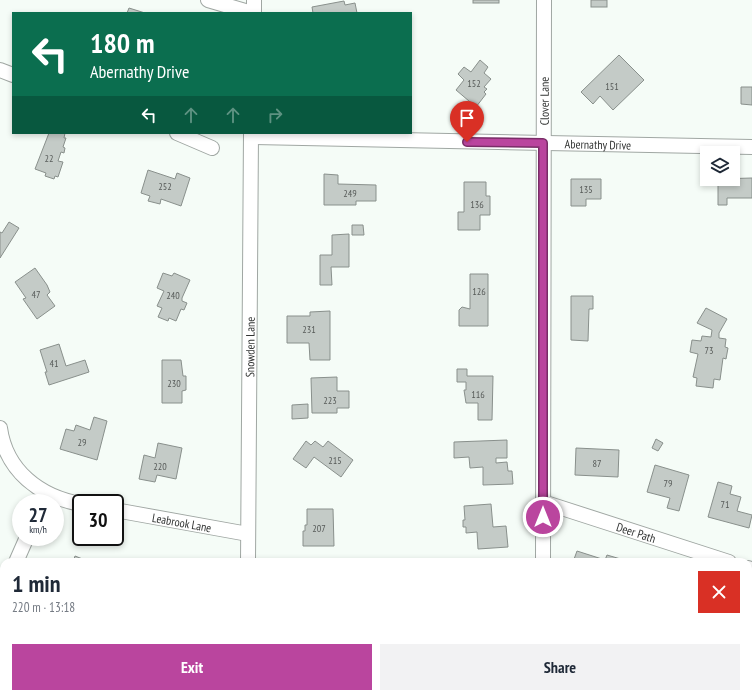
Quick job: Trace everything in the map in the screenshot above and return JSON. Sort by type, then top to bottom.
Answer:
[{"type":"street","points":[[208,0],[250,12]]},
{"type":"street","points":[[253,12],[254,0]]},
{"type":"street","name":"Clover Lane","points":[[543,558],[544,0]]},
{"type":"street","points":[[0,70],[12,75]]},
{"type":"street","points":[[179,134],[212,148]]},
{"type":"street","name":"Abernathy Drive","points":[[251,135],[752,147]]},
{"type":"street","name":"Snowden Lane","points":[[248,558],[251,135]]},
{"type":"street","points":[[0,428],[7,453],[17,469],[40,494]]},
{"type":"street","name":"Deer Path","points":[[543,502],[717,558]]},
{"type":"street","name":"Leabrook Lane","points":[[124,512],[248,534]]},
{"type":"street","points":[[18,558],[23,546]]},
{"type":"building","points":[[473,0],[499,0],[499,3],[473,3]]},
{"type":"building","points":[[591,0],[607,0],[607,7],[591,7]]},
{"type":"building","points":[[344,1],[345,5],[355,3],[357,12],[313,12],[312,7]]},
{"type":"building","points":[[129,8],[142,12],[127,12]]},
{"type":"building","points":[[619,55],[644,80],[613,110],[600,96],[593,104],[581,92]]},
{"type":"building","points":[[480,60],[488,67],[484,73],[491,79],[484,87],[487,89],[484,92],[486,94],[476,107],[456,90],[464,80],[458,74],[464,67],[471,72]]},
{"type":"building","points":[[741,87],[752,87],[752,105],[741,104]]},
{"type":"building","points":[[49,134],[65,134],[64,138],[66,138],[63,147],[65,148],[64,153],[61,152],[58,161],[63,162],[58,177],[55,176],[54,179],[45,176],[46,173],[35,169]]},
{"type":"building","points":[[148,170],[175,179],[177,173],[190,178],[181,206],[161,199],[160,204],[148,201],[150,196],[141,193]]},
{"type":"building","points":[[324,174],[338,175],[338,184],[376,185],[376,201],[356,201],[356,205],[324,205]]},
{"type":"building","points":[[740,178],[752,178],[752,198],[727,198],[727,205],[718,205],[718,186],[740,186]]},
{"type":"building","points":[[571,179],[601,179],[601,199],[586,199],[586,206],[571,206]]},
{"type":"building","points":[[464,182],[486,182],[486,196],[490,196],[490,215],[480,215],[480,230],[458,230],[458,212],[464,212]]},
{"type":"building","points":[[9,222],[19,228],[0,258],[0,232],[2,233]]},
{"type":"building","points":[[352,225],[363,225],[364,235],[352,235]]},
{"type":"building","points":[[349,234],[349,267],[331,267],[332,285],[320,285],[320,255],[332,255],[332,235]]},
{"type":"building","points":[[35,268],[47,285],[50,292],[47,295],[55,306],[37,319],[23,299],[26,298],[15,282]]},
{"type":"building","points":[[163,273],[172,276],[174,273],[190,280],[182,298],[182,301],[187,303],[184,310],[181,309],[176,321],[169,318],[168,321],[158,317],[162,308],[157,306],[164,291],[157,288]]},
{"type":"building","points":[[470,274],[488,274],[488,326],[459,326],[459,310],[462,307],[470,309]]},
{"type":"building","points":[[571,296],[593,296],[593,309],[589,309],[588,341],[571,340]]},
{"type":"building","points":[[706,308],[727,319],[719,333],[719,338],[726,339],[725,347],[728,348],[726,359],[723,358],[720,380],[714,379],[713,388],[696,386],[697,378],[693,377],[698,354],[690,352],[692,340],[701,341],[702,336],[711,337],[712,330],[697,323]]},
{"type":"building","points":[[330,311],[330,360],[310,360],[309,343],[287,343],[287,316],[310,316],[310,312]]},
{"type":"building","points":[[59,344],[66,366],[85,360],[89,372],[49,385],[45,372],[47,372],[40,350]]},
{"type":"building","points":[[162,360],[181,360],[183,376],[186,376],[186,390],[182,391],[182,403],[162,403]]},
{"type":"building","points":[[457,369],[467,369],[467,376],[493,376],[492,420],[478,420],[478,403],[466,403],[464,390],[466,390],[466,382],[457,382]]},
{"type":"building","points":[[337,377],[337,391],[349,391],[349,408],[337,408],[337,413],[312,413],[311,378]]},
{"type":"building","points":[[308,404],[308,418],[292,419],[292,405]]},
{"type":"building","points":[[94,417],[107,421],[97,460],[60,449],[66,429],[74,431],[76,425],[90,430]]},
{"type":"building","points":[[656,439],[663,443],[658,451],[652,448]]},
{"type":"building","points":[[507,440],[507,458],[496,458],[496,463],[507,462],[508,471],[512,471],[513,484],[483,485],[483,467],[470,468],[469,457],[454,458],[454,442]]},
{"type":"building","points":[[306,441],[311,445],[315,441],[323,447],[328,441],[353,460],[341,477],[314,457],[306,468],[293,459]]},
{"type":"building","points":[[158,443],[182,448],[176,479],[157,475],[155,482],[139,479],[144,455],[155,458]]},
{"type":"building","points":[[576,448],[619,450],[618,477],[575,475]]},
{"type":"building","points":[[655,465],[689,475],[679,511],[667,508],[670,498],[647,492]]},
{"type":"building","points":[[718,482],[732,486],[730,494],[741,497],[737,511],[752,515],[749,528],[708,517]]},
{"type":"building","points":[[491,504],[493,527],[506,526],[508,547],[478,549],[477,532],[466,533],[466,527],[463,527],[463,520],[465,520],[464,506]]},
{"type":"building","points":[[307,509],[333,509],[334,546],[303,546],[303,531],[305,531],[305,525],[307,525]]},
{"type":"building","points":[[577,551],[599,558],[574,558]]},
{"type":"building","points":[[607,555],[617,558],[606,558]]},
{"type":"route","points":[[467,142],[543,143],[543,517]]}]
